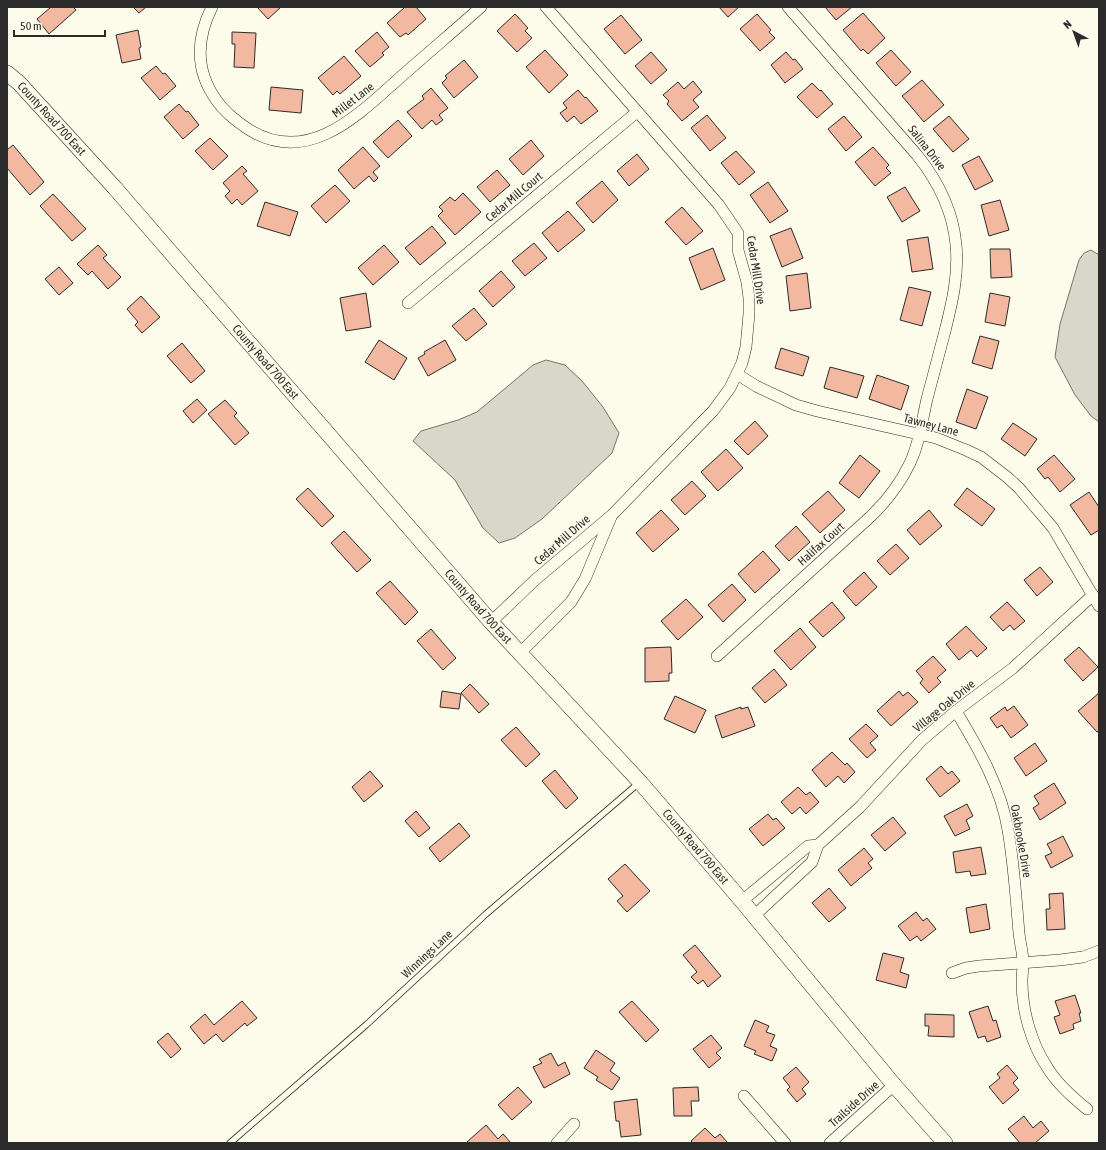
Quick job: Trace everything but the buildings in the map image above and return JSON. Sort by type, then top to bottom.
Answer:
[{"type":"main road","name":"County Road 700 East","points":[[7,73],[19,83],[119,193],[491,622],[640,782],[742,901],[894,1085],[945,1143]]},
{"type":"street","name":"Millet Lane","points":[[212,7],[205,21],[201,36],[200,51],[201,66],[205,81],[212,95],[221,108],[232,118],[256,134],[270,139],[296,142],[331,133],[355,117],[481,7]]},
{"type":"street","name":"Cedar Mill Drive","points":[[491,622],[535,580],[612,515],[713,410],[730,388],[742,362],[746,347],[749,314],[747,282],[738,250],[738,233],[719,205],[546,7]]},
{"type":"street","name":"Salina Drive","points":[[788,7],[926,166],[941,190],[951,217],[956,245],[957,273],[955,288],[924,413],[920,435]]},
{"type":"street","name":"Cedar Mill Court","points":[[408,303],[637,112]]},
{"type":"street","name":"Tawney Lane","points":[[737,374],[756,386],[796,404],[817,411],[941,440],[966,450],[990,463],[1019,488],[1053,528],[1099,606]]},
{"type":"street","name":"Halifax Court","points":[[717,656],[889,498],[904,474],[920,435]]},
{"type":"street","points":[[520,653],[571,602],[585,579],[612,515]]},
{"type":"street","name":"Village Oak Drive","points":[[754,916],[812,862],[818,845],[860,807],[922,740],[956,711],[1013,668],[1093,595]]},
{"type":"street","name":"Oakbrooke Drive","points":[[956,711],[980,752],[1002,804],[1008,829],[1015,876],[1019,934],[1023,963],[1022,980],[1024,1004],[1032,1035],[1042,1059],[1054,1077],[1070,1095],[1087,1109]]},
{"type":"street","name":"Village Oak Drive","points":[[742,901],[808,846],[818,845]]},
{"type":"street","points":[[952,974],[966,968],[978,966],[1060,960],[1083,956],[1099,951]]},
{"type":"street","name":"Trailside Drive","points":[[830,1143],[894,1085]]},
{"type":"street","points":[[744,1096],[785,1143]]},
{"type":"street","points":[[557,1143],[574,1124]]},
{"type":"lane","name":"Winnings Lane","points":[[230,1143],[366,1025],[486,914],[640,782]]},
{"type":"shaded area","points":[[1091,250],[1099,255],[1099,422],[1091,416],[1075,395],[1055,357],[1060,324],[1079,260],[1084,253]]},
{"type":"shaded area","points":[[546,360],[565,365],[582,381],[603,407],[619,433],[612,453],[542,519],[515,538],[499,543],[483,528],[455,480],[413,441],[421,431],[458,420],[477,412],[533,365]]}]
